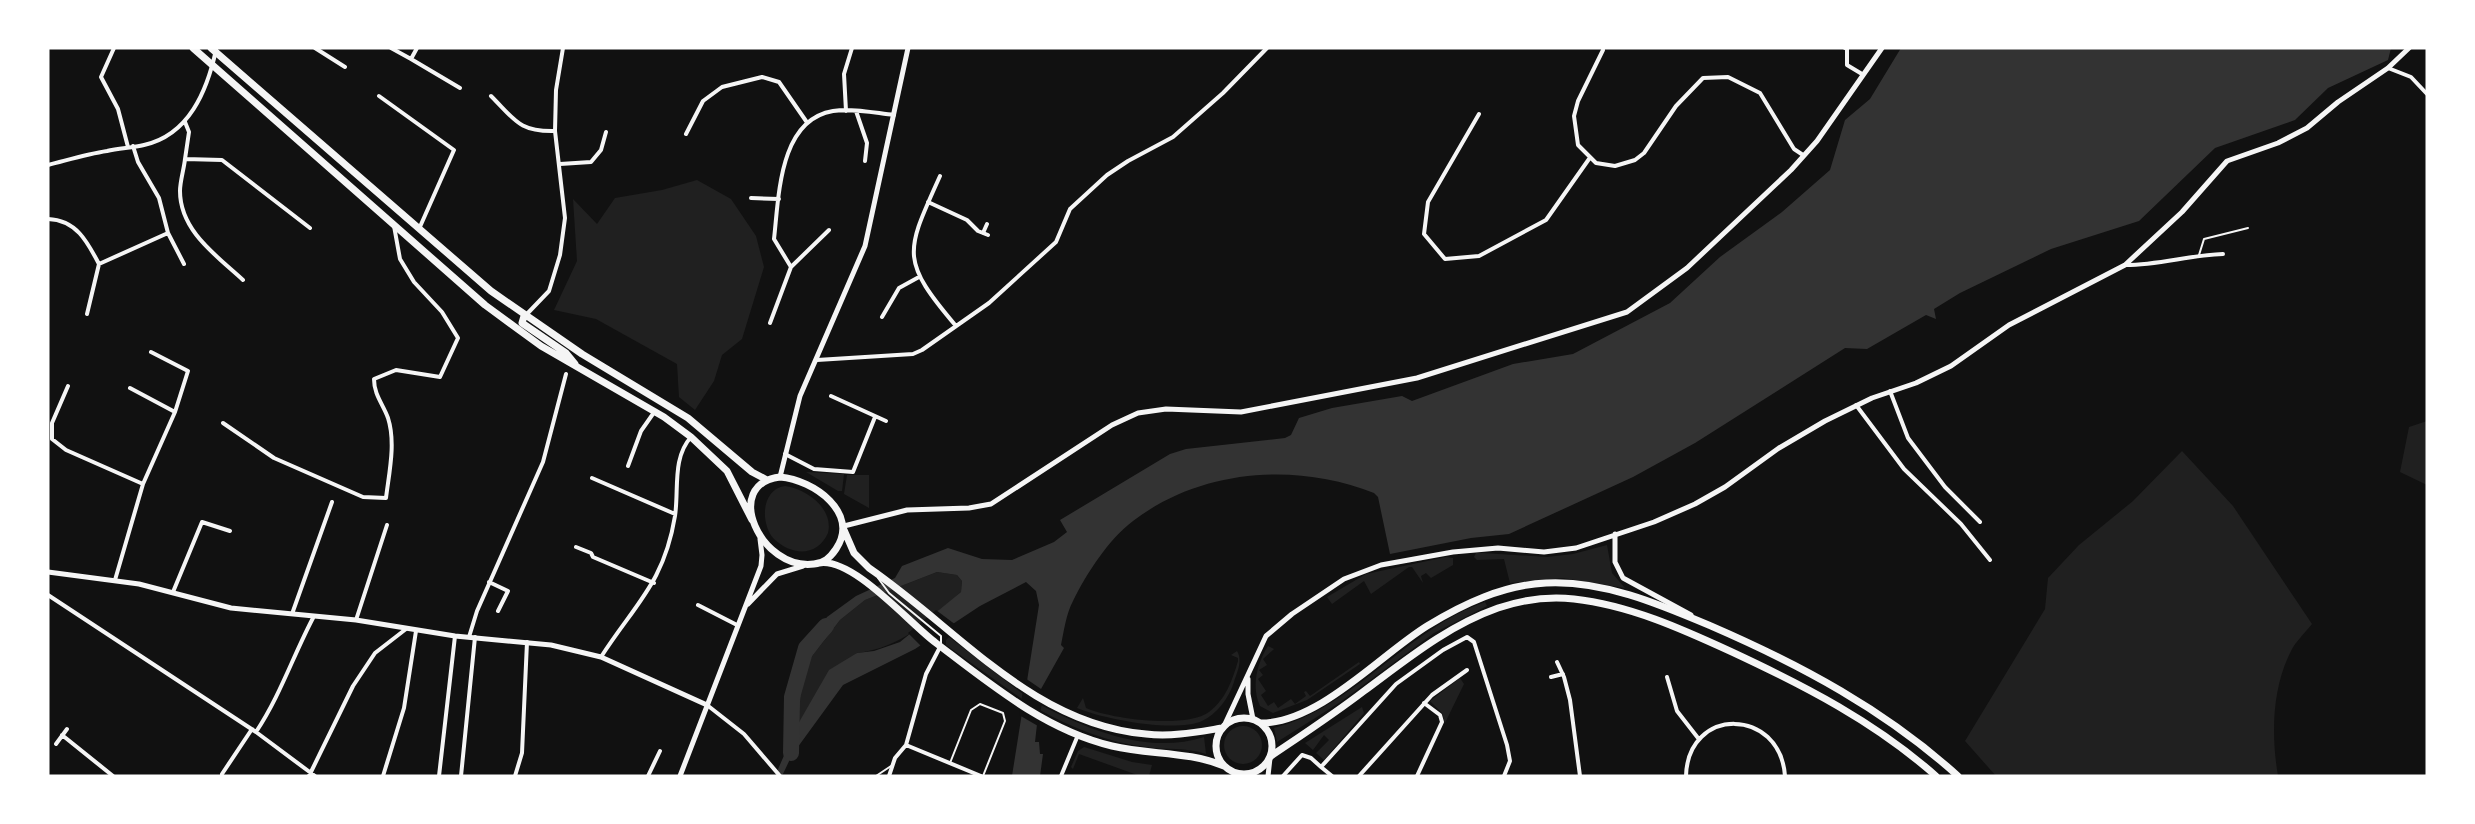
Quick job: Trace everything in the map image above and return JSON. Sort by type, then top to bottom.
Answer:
[{"type":"highway","points":[[193,48],[394,226],[501,317],[580,370],[655,411],[691,437],[727,471],[760,539],[786,558],[803,566],[834,563],[849,570],[938,644],[1019,704],[1078,735],[1134,751],[1199,757],[1224,766],[1237,774],[1253,773],[1270,757],[1422,648],[1456,627],[1514,603],[1545,598],[1573,599],[1621,608],[1649,617],[1799,684],[1870,725],[1936,776]]},
{"type":"highway","points":[[214,49],[419,229],[524,316],[679,412],[752,472],[767,480]]},
{"type":"highway","points":[[524,316],[522,322],[566,353],[580,370]]},
{"type":"highway","points":[[752,520],[753,499],[758,487],[767,480],[780,477],[790,478],[814,489],[835,508],[858,559],[950,633],[1044,702],[1086,722],[1130,732],[1178,735],[1223,727],[1234,719],[1253,719],[1261,723],[1273,723],[1303,712],[1334,694],[1427,626],[1482,598],[1513,588],[1561,583],[1601,588],[1657,603],[1804,669],[1855,697],[1906,731],[1958,776]]},
{"type":"highway","points":[[819,563],[833,553],[844,528]]},
{"type":"highway","points":[[1261,723],[1272,740],[1270,757]]},
{"type":"highway","points":[[1223,727],[1216,747],[1224,766]]},
{"type":"street","points":[[114,48],[101,76],[118,109],[130,147],[159,198],[168,233],[184,264]]},
{"type":"street","points":[[315,48],[345,67]]},
{"type":"street","points":[[391,48],[460,88]]},
{"type":"street","points":[[411,59],[417,48]]},
{"type":"street","points":[[524,316],[549,291],[560,255],[565,218],[555,131],[556,90],[562,48]]},
{"type":"street","points":[[846,111],[844,74],[852,48]]},
{"type":"street","points":[[780,477],[800,396],[865,246],[908,48]]},
{"type":"street","points":[[817,360],[913,354],[956,326],[988,303],[1056,242],[1071,209],[1107,175],[1128,160],[1173,137],[1223,93],[1267,48]]},
{"type":"street","points":[[1847,48],[1847,65],[1862,74]]},
{"type":"street","points":[[844,528],[907,510],[969,508],[993,503],[1112,425],[1138,412],[1166,409],[1241,412],[1417,378],[1627,312],[1688,268],[1791,170],[1817,141],[1882,48]]},
{"type":"street","points":[[1223,727],[1260,646],[1271,630],[1344,579],[1382,565],[1444,553],[1482,549],[1565,550],[1648,524],[1695,504],[1725,487],[1779,448],[1856,405],[1916,383],[1951,366],[2009,325],[2125,265],[2182,212],[2227,161],[2278,143],[2307,128],[2338,102],[2388,68],[2409,48]]},
{"type":"street","points":[[48,165],[158,140],[185,122],[197,104],[212,67],[214,49]]},
{"type":"street","points":[[1603,50],[1578,101],[1574,116],[1578,145],[1589,159],[1596,163],[1615,166],[1635,160],[1644,153],[1676,105],[1703,78],[1728,77],[1760,93],[1794,149],[1803,155]]},
{"type":"street","points":[[2388,68],[2410,77],[2427,94]]},
{"type":"street","points":[[686,134],[703,100],[722,87],[762,77],[779,82],[806,122]]},
{"type":"street","points":[[379,96],[454,150],[419,229]]},
{"type":"street","points":[[491,96],[523,127],[536,131],[555,131]]},
{"type":"street","points":[[791,267],[774,239],[789,151],[806,122],[833,111],[894,115]]},
{"type":"street","points":[[856,111],[867,143],[865,161]]},
{"type":"street","points":[[1479,114],[1428,202],[1424,234],[1445,259],[1479,256],[1546,220],[1589,159]]},
{"type":"street","points":[[185,122],[189,132],[180,191],[182,203],[195,235],[243,280]]},
{"type":"street","points":[[560,164],[591,162],[601,150],[606,132]]},
{"type":"street","points":[[185,159],[222,160],[309,228]]},
{"type":"street","points":[[940,176],[917,228],[913,246],[919,277],[956,326]]},
{"type":"street","points":[[751,198],[779,199]]},
{"type":"street","points":[[928,202],[967,220],[986,234],[987,224]]},
{"type":"street","points":[[48,219],[62,219],[87,239],[99,264],[87,314]]},
{"type":"street","points":[[223,423],[274,458],[363,497],[386,498],[392,452],[388,420],[374,391],[374,379],[396,370],[440,376],[458,338],[442,312],[414,282],[400,259],[394,226]]},
{"type":"street","points":[[770,323],[791,267],[829,230]]},
{"type":"street","points":[[99,264],[168,233]]},
{"type":"street","points":[[2125,265],[2150,265],[2199,255],[2223,254]]},
{"type":"street","points":[[882,317],[899,288],[919,277]]},
{"type":"street","points":[[115,580],[143,484],[175,412],[189,370],[151,352]]},
{"type":"street","points":[[461,776],[472,637],[470,627],[543,462],[566,374]]},
{"type":"street","points":[[68,386],[52,423],[52,439],[57,445],[143,484]]},
{"type":"street","points":[[130,388],[175,412]]},
{"type":"street","points":[[1890,391],[1908,438],[1945,486],[1980,522]]},
{"type":"street","points":[[831,396],[886,421]]},
{"type":"street","points":[[1856,405],[1904,469],[1960,524],[1990,560]]},
{"type":"street","points":[[628,466],[642,429],[655,411]]},
{"type":"street","points":[[784,454],[814,469],[853,472],[875,417]]},
{"type":"street","points":[[601,657],[654,583],[668,547],[675,514],[680,458],[691,437]]},
{"type":"street","points":[[592,478],[675,514]]},
{"type":"street","points":[[292,614],[332,502]]},
{"type":"street","points":[[173,592],[202,522],[230,531]]},
{"type":"street","points":[[356,621],[387,525]]},
{"type":"street","points":[[1615,534],[1615,562],[1623,578],[1668,600],[1702,622]]},
{"type":"street","points":[[680,776],[760,567],[762,555],[760,539]]},
{"type":"street","points":[[576,546],[591,553],[593,557],[654,583]]},
{"type":"street","points":[[745,607],[777,574],[803,566]]},
{"type":"street","points":[[48,572],[115,580],[173,592],[231,608],[356,621],[455,636],[527,641],[601,657],[707,705],[744,734],[780,776]]},
{"type":"street","points":[[489,582],[508,591],[498,611]]},
{"type":"street","points":[[48,595],[254,731],[315,776]]},
{"type":"street","points":[[698,605],[737,625]]},
{"type":"street","points":[[222,774],[275,703],[292,657],[314,618]]},
{"type":"street","points":[[310,774],[353,687],[375,653],[406,629]]},
{"type":"street","points":[[383,776],[404,708],[416,630]]},
{"type":"street","points":[[439,776],[455,636]]},
{"type":"street","points":[[1322,767],[1368,712],[1405,676],[1462,638],[1470,637],[1474,642],[1509,751],[1509,765],[1504,776]]},
{"type":"street","points":[[515,776],[522,753],[527,641]]},
{"type":"street","points":[[890,776],[891,766],[906,745],[926,674],[938,644]]},
{"type":"street","points":[[1557,662],[1563,674],[1571,705],[1573,740],[1580,776]]},
{"type":"street","points":[[1359,776],[1424,703],[1467,670]]},
{"type":"street","points":[[1249,672],[1247,686],[1253,719]]},
{"type":"street","points":[[1551,677],[1563,674]]},
{"type":"street","points":[[1667,677],[1677,711],[1698,738]]},
{"type":"street","points":[[1417,776],[1442,722],[1440,715],[1424,703]]},
{"type":"street","points":[[1686,776],[1687,763],[1698,738],[1717,726],[1742,723],[1765,732],[1784,762],[1785,776]]},
{"type":"street","points":[[56,744],[67,729]]},
{"type":"street","points":[[63,735],[113,776]]},
{"type":"street","points":[[1061,776],[1078,735]]},
{"type":"street","points":[[906,745],[982,776]]},
{"type":"street","points":[[648,776],[660,751]]},
{"type":"street","points":[[1283,776],[1302,755],[1310,757],[1332,776]]},
{"type":"street","points":[[1268,776],[1270,757]]},
{"type":"lane","points":[[2199,255],[2204,239],[2248,228]]},
{"type":"lane","points":[[871,570],[889,593],[940,636],[938,644]]},
{"type":"lane","points":[[950,763],[971,710],[980,704],[991,707],[1003,713],[1005,721],[982,776]]},
{"type":"lane","points":[[876,776],[891,766]]},
{"type":"shaded area","points":[[1901,48],[2391,48],[2388,60],[2328,88],[2295,120],[2215,148],[2139,221],[2051,249],[1960,293],[1934,309],[1936,319],[1926,315],[1867,349],[1845,348],[1695,443],[1633,477],[1509,534],[1471,538],[1390,554],[1378,497],[1374,493],[1344,483],[1313,477],[1250,476],[1219,481],[1188,490],[1160,504],[1133,521],[1107,547],[1092,568],[1071,606],[1061,645],[1064,648],[1041,689],[1035,742],[1039,742],[1040,754],[1043,754],[1040,776],[1012,776],[1039,605],[1036,591],[1026,582],[980,606],[915,649],[843,685],[792,755],[782,776],[775,776],[797,726],[790,727],[795,687],[802,657],[827,617],[856,596],[895,578],[902,566],[948,548],[982,559],[1012,560],[1054,542],[1067,532],[1060,520],[1170,454],[1186,449],[1285,438],[1291,435],[1299,418],[1332,408],[1402,396],[1412,401],[1513,364],[1573,354],[1670,303],[1720,257],[1782,212],[1830,170],[1845,120],[1870,99]],"holes":[[[937,572],[957,575],[962,581],[961,592],[900,642],[874,651],[857,653],[829,670],[798,724],[803,668],[840,620],[865,600]]]},
{"type":"shaded area","points":[[697,180],[731,199],[756,236],[764,267],[742,339],[722,355],[714,381],[695,410],[679,397],[677,364],[596,319],[554,310],[577,261],[573,199],[597,224],[615,198],[662,190]]},
{"type":"shaded area","points":[[2427,421],[2427,485],[2400,472],[2409,427]]},
{"type":"shaded area","points":[[2182,451],[2233,506],[2312,624],[2293,647],[2280,680],[2274,728],[2278,776],[1996,776],[1965,741],[2045,609],[2048,578],[2079,545],[2133,501]]},
{"type":"shaded area","points":[[806,472],[844,474],[842,491],[838,491]]},
{"type":"shaded area","points":[[847,475],[869,475],[869,508],[844,494]]},
{"type":"shaded area","points":[[785,486],[810,496],[823,508],[827,516],[828,533],[823,541],[811,550],[788,549],[769,533],[765,516],[767,500],[771,493]]},
{"type":"shaded area","points":[[1607,545],[1612,573],[1625,588],[1563,578],[1510,583],[1504,559],[1477,560],[1474,557],[1476,553],[1483,553],[1547,557],[1573,554]]},
{"type":"shaded area","points":[[1446,557],[1453,558],[1453,565],[1431,578],[1426,573],[1421,576],[1423,583],[1412,567],[1409,567],[1371,594],[1364,581],[1332,604],[1327,597],[1366,574]]},
{"type":"shaded area","points":[[937,572],[957,575],[962,581],[961,592],[926,622],[901,639],[873,650],[857,653],[797,725],[803,668],[840,620],[865,600]]},
{"type":"shaded area","points":[[1485,602],[1487,606],[1434,633],[1339,703],[1277,742],[1274,728],[1303,718],[1330,703],[1431,630],[1457,614]]},
{"type":"shaded area","points":[[949,637],[1023,694],[1022,699],[946,645]]},
{"type":"shaded area","points":[[1268,646],[1274,649],[1263,659],[1267,665],[1259,670],[1263,675],[1258,679],[1266,691],[1261,695],[1268,706],[1274,702],[1278,708],[1291,699],[1295,704],[1306,696],[1304,692],[1306,691],[1310,696],[1359,662],[1360,664],[1307,700],[1273,713],[1260,706],[1256,691],[1258,667]]},
{"type":"shaded area","points":[[1237,651],[1239,655],[1239,666],[1229,694],[1217,710],[1202,721],[1175,726],[1157,725],[1121,720],[1077,708],[1083,698],[1086,708],[1130,719],[1167,721],[1198,717],[1215,707],[1224,695],[1238,661],[1238,658],[1231,655]]},
{"type":"shaded area","points":[[1460,678],[1464,684],[1445,723],[1442,713],[1430,701]]},
{"type":"shaded area","points":[[1039,704],[1078,723],[1119,737],[1161,743],[1183,742],[1204,737],[1206,754],[1191,750],[1132,745],[1104,738],[1051,716],[1038,709]]},
{"type":"shaded area","points":[[1362,707],[1364,713],[1324,760],[1316,753],[1329,740],[1324,735],[1313,750],[1305,743]]},
{"type":"shaded area","points":[[1243,726],[1257,731],[1262,745],[1257,759],[1243,764],[1229,759],[1224,745],[1229,731]]},
{"type":"shaded area","points":[[1084,747],[1132,762],[1152,765],[1149,776],[1140,776],[1079,754],[1073,769],[1071,767],[1078,751]]},
{"type":"pier","points":[[936,610],[956,625],[922,647],[908,633]]},
{"type":"pier","points":[[1025,678],[1044,691],[1038,726],[1019,715]]},
{"type":"waterway","points":[[791,753],[792,697],[806,648],[826,626]]}]
